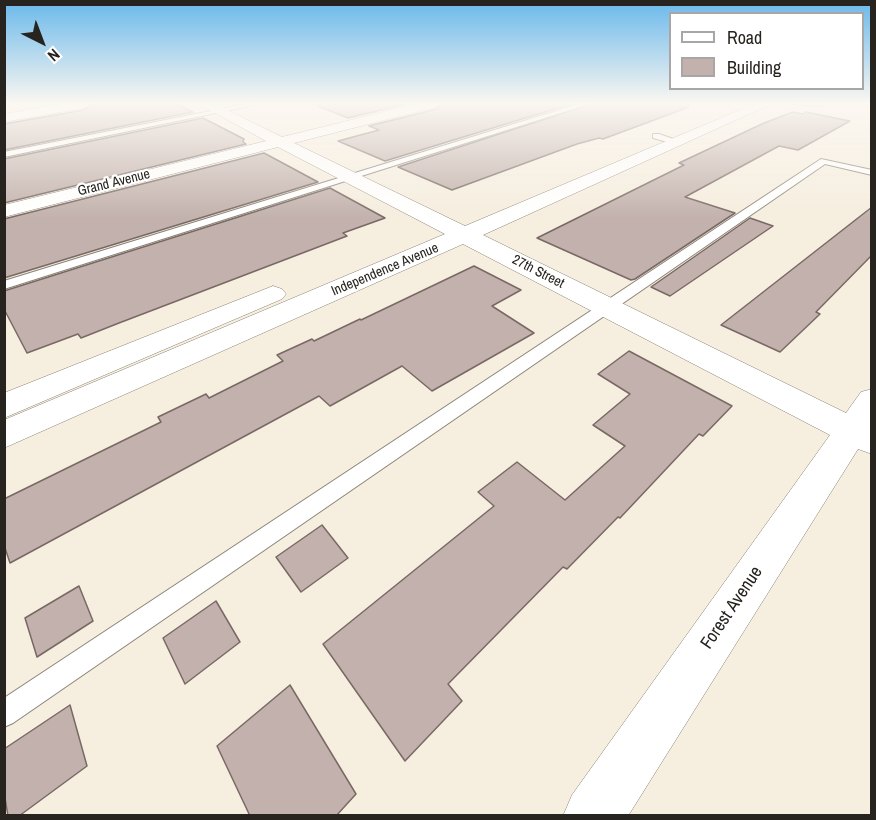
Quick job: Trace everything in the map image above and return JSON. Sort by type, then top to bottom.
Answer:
[{"type":"street","points":[[4,201],[264,142]]},
{"type":"street","name":"Grand Avenue","points":[[4,211],[265,142]]},
{"type":"street","name":"27th Street","points":[[279,142],[608,308],[865,424]]},
{"type":"street","name":"Independence Avenue","points":[[4,406],[442,224],[658,142]]},
{"type":"street","name":"Independence Avenue","points":[[4,435],[465,236],[660,142]]},
{"type":"street","name":"Forest Avenue","points":[[593,816],[865,424]]},
{"type":"lane","points":[[4,155],[60,142]]},
{"type":"lane","points":[[4,285],[464,142]]},
{"type":"lane","points":[[4,714],[824,162],[872,173]]},
{"type":"lane","points":[[84,373],[97,395]]},
{"type":"building","points":[[4,142],[42,142],[4,150]]},
{"type":"building","points":[[85,142],[246,144],[4,203],[4,159]]},
{"type":"building","points":[[341,142],[446,142],[385,161]]},
{"type":"building","points":[[474,142],[583,142],[452,190],[398,167]]},
{"type":"building","points":[[723,142],[812,142],[798,150],[779,146],[685,197],[735,213],[635,279],[631,280],[537,238],[684,165],[679,163]]},
{"type":"building","points":[[264,153],[318,182],[4,278],[4,219]]},
{"type":"building","points":[[330,188],[385,218],[343,233],[347,236],[81,338],[78,334],[27,353],[4,309],[4,291]]},
{"type":"building","points":[[872,207],[872,255],[816,312],[820,314],[780,352],[721,325]]},
{"type":"building","points":[[750,218],[773,226],[670,296],[651,287]]},
{"type":"building","points":[[474,266],[521,290],[492,306],[534,333],[432,391],[402,366],[330,406],[319,396],[10,563],[4,545],[4,499],[161,422],[158,417],[206,394],[209,398],[283,361],[277,355],[361,320]]},
{"type":"building","points":[[629,351],[732,406],[703,436],[699,434],[620,518],[618,517],[567,569],[563,567],[448,684],[462,701],[405,761],[323,644],[494,506],[478,492],[517,462],[565,500],[625,446],[593,425],[630,394],[598,374]]},
{"type":"building","points":[[322,525],[348,558],[301,592],[276,557]]},
{"type":"building","points":[[79,586],[93,621],[37,657],[25,618]]},
{"type":"building","points":[[216,601],[240,642],[185,684],[163,638]]},
{"type":"building","points":[[290,685],[356,794],[336,816],[250,816],[217,746]]},
{"type":"building","points":[[70,705],[87,766],[19,816],[8,816],[4,792],[4,749]]}]
